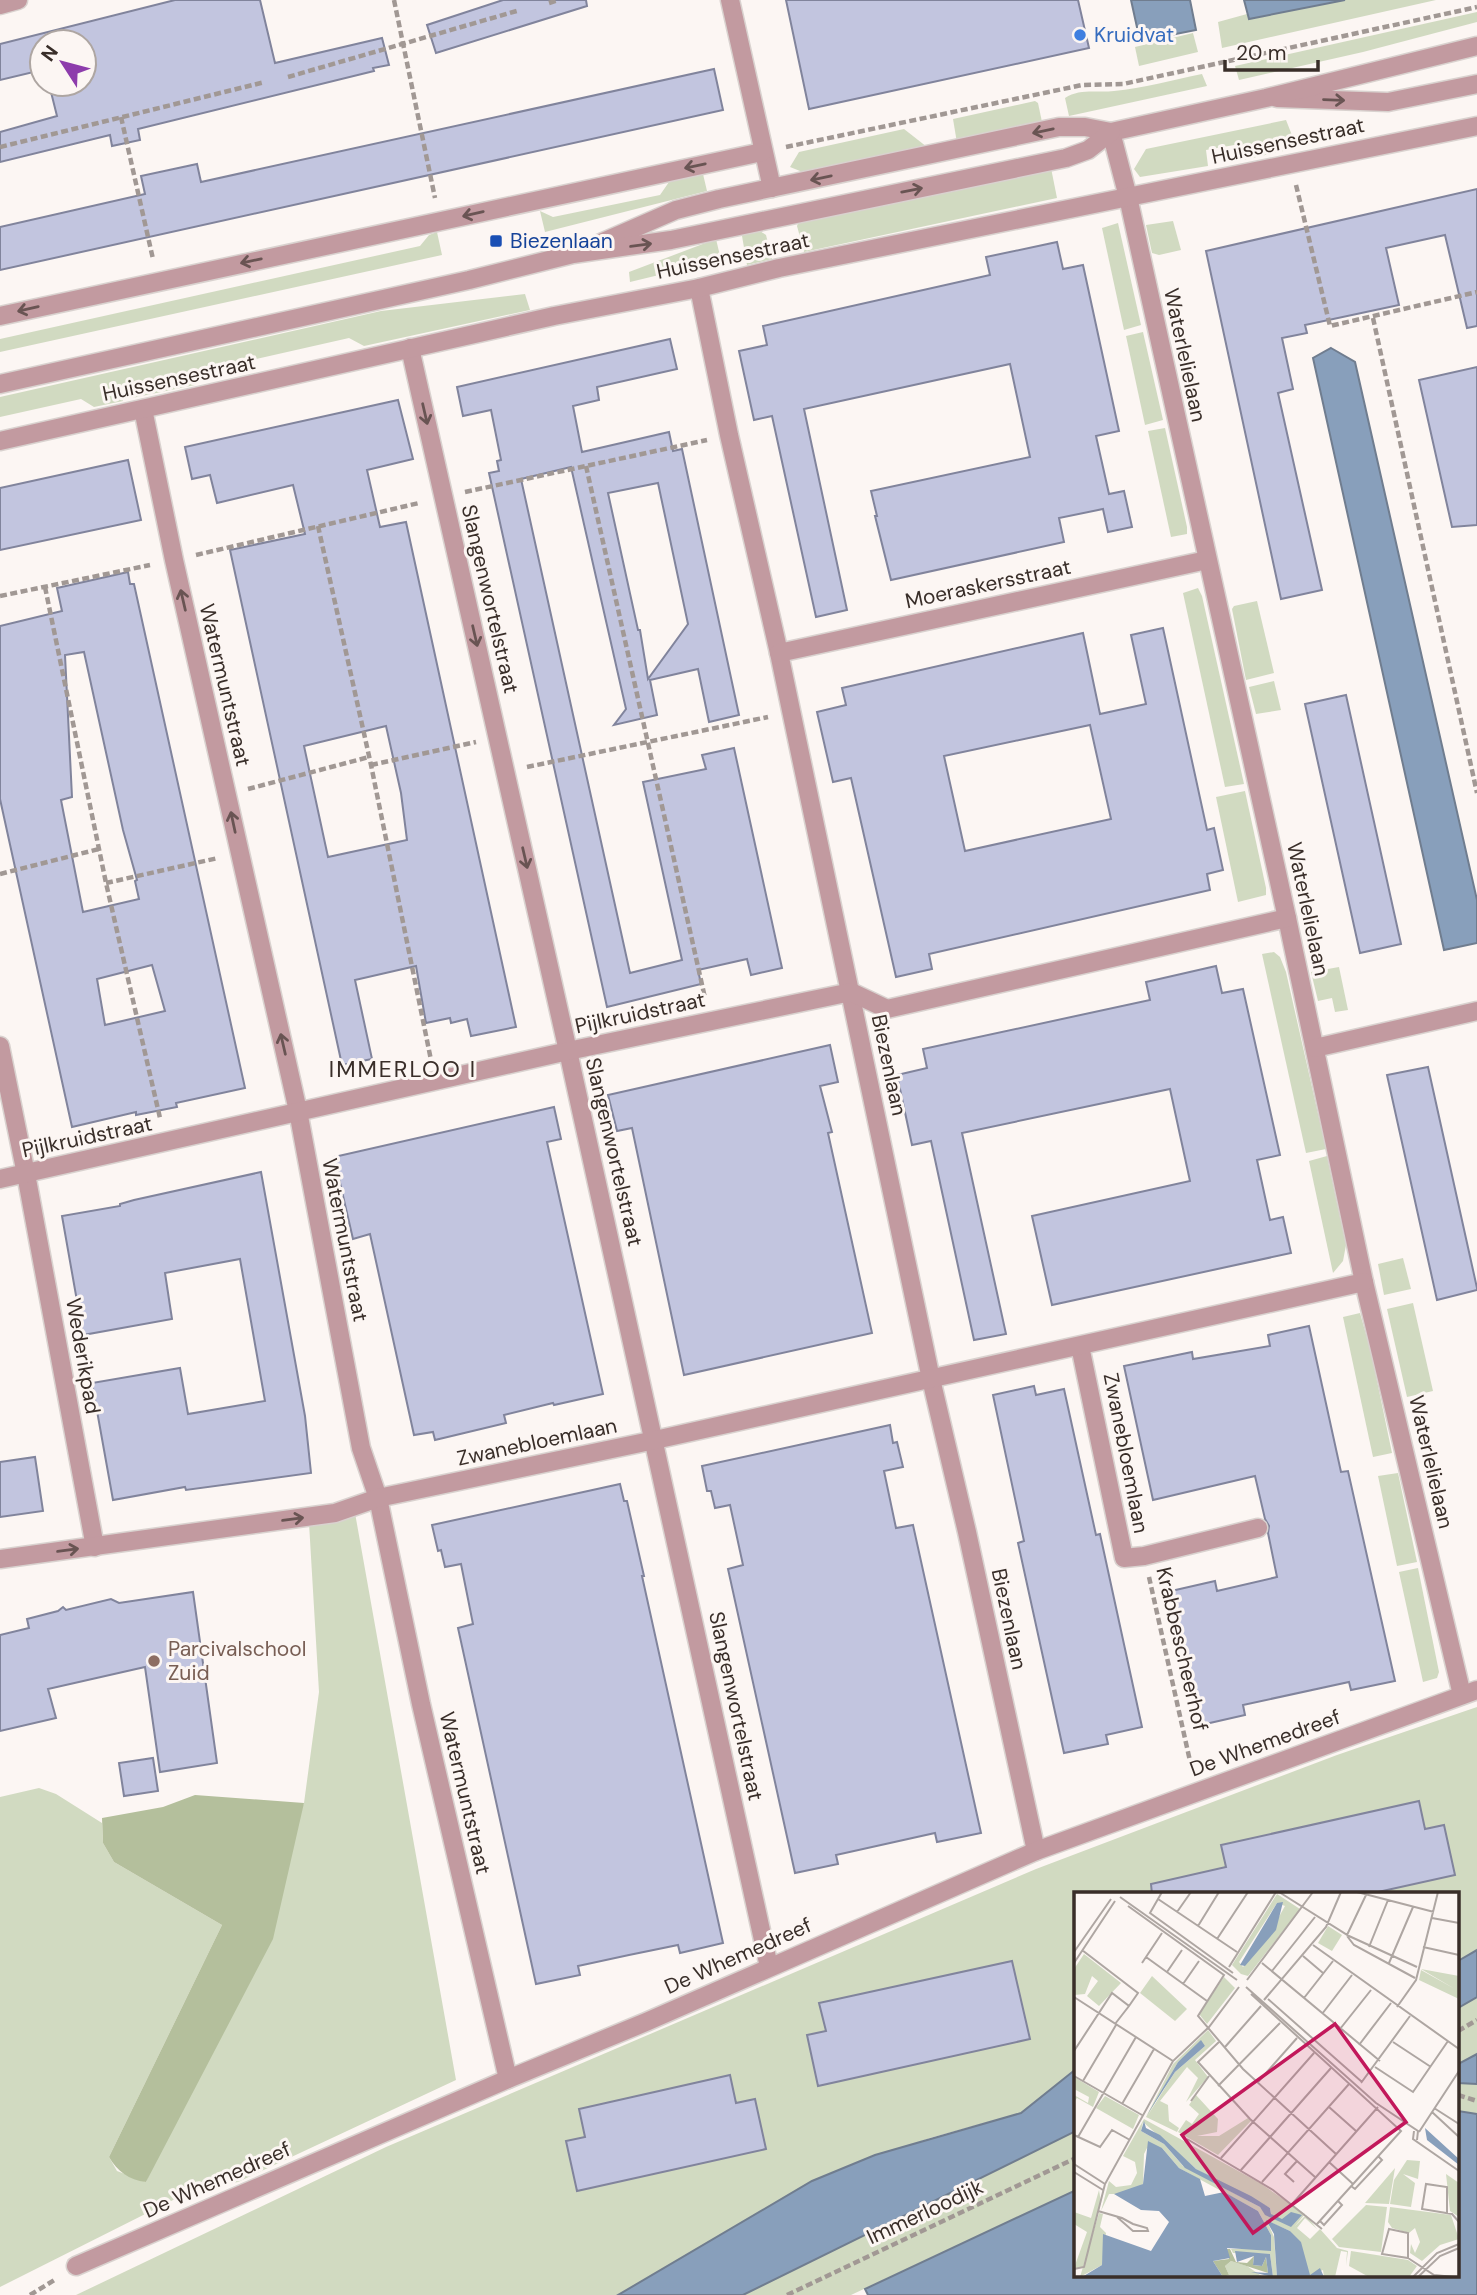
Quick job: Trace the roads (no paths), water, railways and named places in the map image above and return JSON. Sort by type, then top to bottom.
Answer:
[{"type":"street","points":[[0,5],[18,0]]},
{"type":"street","points":[[730,0],[778,217]]},
{"type":"street","name":"Huissensestraat","points":[[573,254],[676,210],[1059,127],[1085,127],[1111,132],[1477,46]]},
{"type":"street","name":"Huissensestraat","points":[[1266,97],[1388,102],[1477,84]]},
{"type":"street","name":"Huissensestraat","points":[[0,441],[554,316],[1477,125]]},
{"type":"street","name":"Huissensestraat","points":[[0,384],[469,280],[573,254],[671,240],[1066,158],[1088,150],[1111,132]]},
{"type":"street","name":"Waterlelielaan","points":[[1111,132],[1128,197],[1287,918],[1364,1282],[1470,1693]]},
{"type":"street","points":[[0,316],[762,152]]},
{"type":"street","name":"Biezenlaan","points":[[698,288],[779,653],[931,1379],[970,1544],[1036,1851]]},
{"type":"street","name":"Slangenwortelstraat","points":[[410,348],[769,1967]]},
{"type":"street","name":"Watermuntstraat","points":[[144,409],[174,560],[298,1111],[361,1448],[378,1498],[421,1704],[508,2079]]},
{"type":"street","name":"Moeraskersstraat","points":[[779,653],[1207,560]]},
{"type":"street","points":[[851,992],[887,1009],[1287,918]]},
{"type":"street","name":"Pijlkruidstraat","points":[[0,1179],[568,1051],[851,992]]},
{"type":"street","points":[[1315,1048],[1477,1011]]},
{"type":"street","name":"Wederikpad","points":[[0,1046],[95,1547]]},
{"type":"street","name":"Zwanebloemlaan","points":[[0,1559],[335,1513],[378,1498],[654,1440],[1364,1282]]},
{"type":"street","name":"Zwanebloemlaan","points":[[1080,1346],[1124,1558],[1144,1556],[1258,1528]]},
{"type":"street","name":"De Whemedreef","points":[[76,2266],[1036,1851],[1470,1693]]},
{"type":"water","points":[[1131,0],[1190,0],[1196,30],[1140,41]]},
{"type":"water","points":[[1244,0],[1345,0],[1249,19]]},
{"type":"water","points":[[1331,348],[1355,362],[1477,900],[1477,943],[1444,950],[1313,358]]},
{"type":"water","points":[[1477,1950],[1477,1997],[1460,2007],[1460,1960]]},
{"type":"water","points":[[1477,2054],[1477,2084],[1460,2083],[1460,2063]]},
{"type":"water","points":[[1074,2071],[1074,2132],[743,2295],[618,2295],[812,2181],[875,2155],[1021,2113]]},
{"type":"water","points":[[1460,2111],[1477,2114],[1477,2295],[868,2295],[865,2289],[1074,2191],[1074,2278],[1460,2278]]},
{"type":"place","name":"Kruidvat","points":[[1080,35]]},
{"type":"place","name":"Biezenlaan","points":[[496,241]]},
{"type":"place","name":"Parcivalschool Zuid","points":[[154,1661]]},
{"type":"district","name":"IMMERLOO I","points":[[403,1069]]}]
